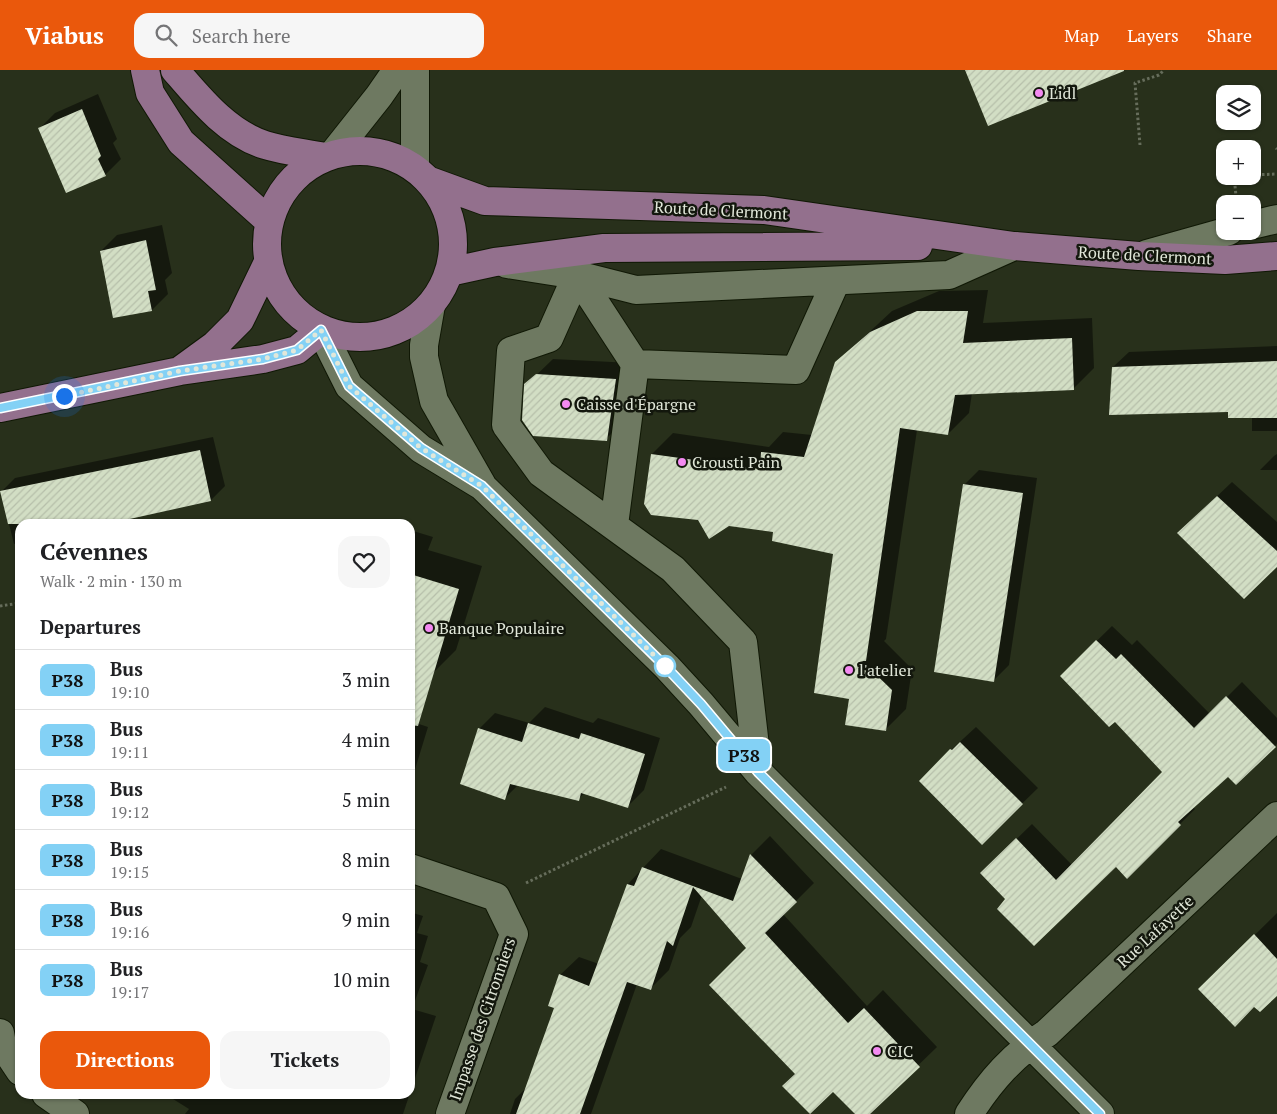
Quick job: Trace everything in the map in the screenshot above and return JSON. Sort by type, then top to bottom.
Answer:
[{"type":"main road","points":[[145,70],[150,93],[181,142],[269,221]]},
{"type":"main road","points":[[175,70],[208,107],[237,131],[265,145],[329,156]]},
{"type":"main road","name":"Route de Clermont","points":[[329,156],[361,150],[389,155],[422,174],[485,201],[764,210],[1014,246],[1139,256],[1225,260],[1277,256]]},
{"type":"main road","points":[[329,156],[300,172],[281,194],[269,221],[266,241],[268,262],[278,289],[296,313],[321,330],[350,337],[380,336],[408,324],[431,305],[442,290],[449,272],[454,240],[447,208],[422,174]]},
{"type":"main road","name":"Route de Clermont","points":[[449,272],[495,262],[604,248],[1014,246]]},
{"type":"main road","points":[[180,371],[215,345],[240,320],[268,262]]},
{"type":"main road","points":[[0,408],[180,371],[263,359],[297,350],[321,330]]},
{"type":"street","points":[[329,156],[379,96],[397,70]]},
{"type":"street","points":[[415,70],[422,174]]},
{"type":"street","points":[[1261,223],[1277,219]]},
{"type":"street","points":[[1139,256],[1216,235]]},
{"type":"street","points":[[495,262],[577,275],[636,290],[949,275],[1014,246]]},
{"type":"street","points":[[577,275],[635,364],[614,525]]},
{"type":"street","points":[[577,275],[549,338],[511,351],[506,425],[541,473],[673,569],[743,642],[758,772]]},
{"type":"street","points":[[635,364],[796,370],[836,281]]},
{"type":"street","points":[[431,305],[424,345],[424,357],[434,400],[482,486]]},
{"type":"street","points":[[321,330],[349,386],[421,448],[482,486],[667,668],[701,704],[758,772],[1100,1114]]},
{"type":"street","name":"Rue Lafayette","points":[[969,1114],[986,1088],[1013,1057],[1047,1033],[1277,816]]},
{"type":"street","points":[[415,870],[496,897]]},
{"type":"street","name":"Impasse des Citronniers","points":[[450,1114],[514,934],[496,897]]},
{"type":"street","points":[[0,1033],[2,1044],[15,1064]]},
{"type":"street","points":[[53,1099],[75,1114]]},
{"type":"path","points":[[1140,145],[1135,83],[1159,75],[1164,70]]},
{"type":"path","points":[[1261,175],[1277,174]]},
{"type":"path","points":[[0,606],[15,604]]},
{"type":"path","points":[[496,897],[758,772]]},
{"type":"building","name":"Lidl","points":[[965,70],[1124,70],[1124,71],[988,126]]},
{"type":"building","points":[[82,109],[101,156],[98,159],[106,176],[66,193],[38,128]]},
{"type":"building","points":[[146,240],[156,290],[148,291],[152,311],[113,318],[100,251]]},
{"type":"building","points":[[917,311],[968,311],[963,343],[1072,338],[1074,390],[955,395],[948,435],[900,428],[866,661],[862,661],[892,690],[886,731],[845,725],[849,699],[814,693],[833,554],[772,541],[773,532],[729,526],[709,539],[698,520],[651,515],[644,504],[651,454],[760,469],[761,452],[804,457],[835,362],[870,332]]},
{"type":"building","points":[[1277,361],[1277,418],[1228,418],[1228,412],[1109,415],[1112,367]]},
{"type":"building","name":"Caisse d'Épargne","points":[[536,374],[616,379],[607,441],[533,436],[522,420],[524,384]]},
{"type":"building","points":[[200,450],[211,501],[130,519],[15,519],[15,524],[8,524],[0,491]]},
{"type":"building","points":[[963,484],[1023,493],[994,682],[934,672]]},
{"type":"building","points":[[1217,496],[1277,551],[1277,567],[1244,599],[1177,533]]},
{"type":"building","name":"Banque Populaire","points":[[415,576],[459,589],[418,726],[415,726]]},
{"type":"building","points":[[1096,640],[1116,659],[1121,654],[1194,728],[1226,696],[1276,747],[1236,785],[1228,777],[1178,822],[1181,825],[1127,879],[1116,867],[1034,946],[997,909],[1005,899],[980,873],[1016,838],[1056,880],[1162,772],[1115,722],[1109,727],[1060,676]]},
{"type":"building","points":[[528,723],[579,739],[581,733],[645,754],[628,808],[581,793],[579,801],[510,784],[505,800],[460,784],[478,728],[522,742]]},
{"type":"building","points":[[960,742],[1023,804],[982,845],[919,781],[950,749],[952,750]]},
{"type":"building","points":[[750,854],[797,902],[765,933],[848,1023],[864,1008],[920,1067],[870,1114],[855,1114],[833,1092],[810,1114],[782,1086],[795,1074],[709,985],[746,948],[693,887],[673,946],[667,941],[651,990],[627,982],[580,1114],[516,1114],[554,1008],[548,1006],[559,974],[589,986],[627,884],[634,886],[642,867],[733,901]]},
{"type":"building","points":[[1254,934],[1277,959],[1277,996],[1260,1012],[1254,1007],[1235,1027],[1198,989]]},
{"type":"bus line","name":"P38","points":[[0,408],[180,371],[263,359],[297,350],[321,330],[349,386],[421,448],[482,486],[667,668],[701,704],[758,772],[1100,1114]]},
{"type":"place","name":"Lidl","points":[[1039,93]]},
{"type":"place","name":"Caisse d'Épargne","points":[[566,404]]},
{"type":"place","name":"Crousti Pain","points":[[682,462]]},
{"type":"place","name":"Banque Populaire","points":[[429,628]]},
{"type":"place","name":"l'atelier","points":[[849,670]]},
{"type":"place","name":"CIC","points":[[877,1051]]},
{"type":"route","points":[[64,396],[180,371],[263,359],[297,350],[321,330],[349,386],[421,448],[482,486],[667,668],[665,666]]}]
